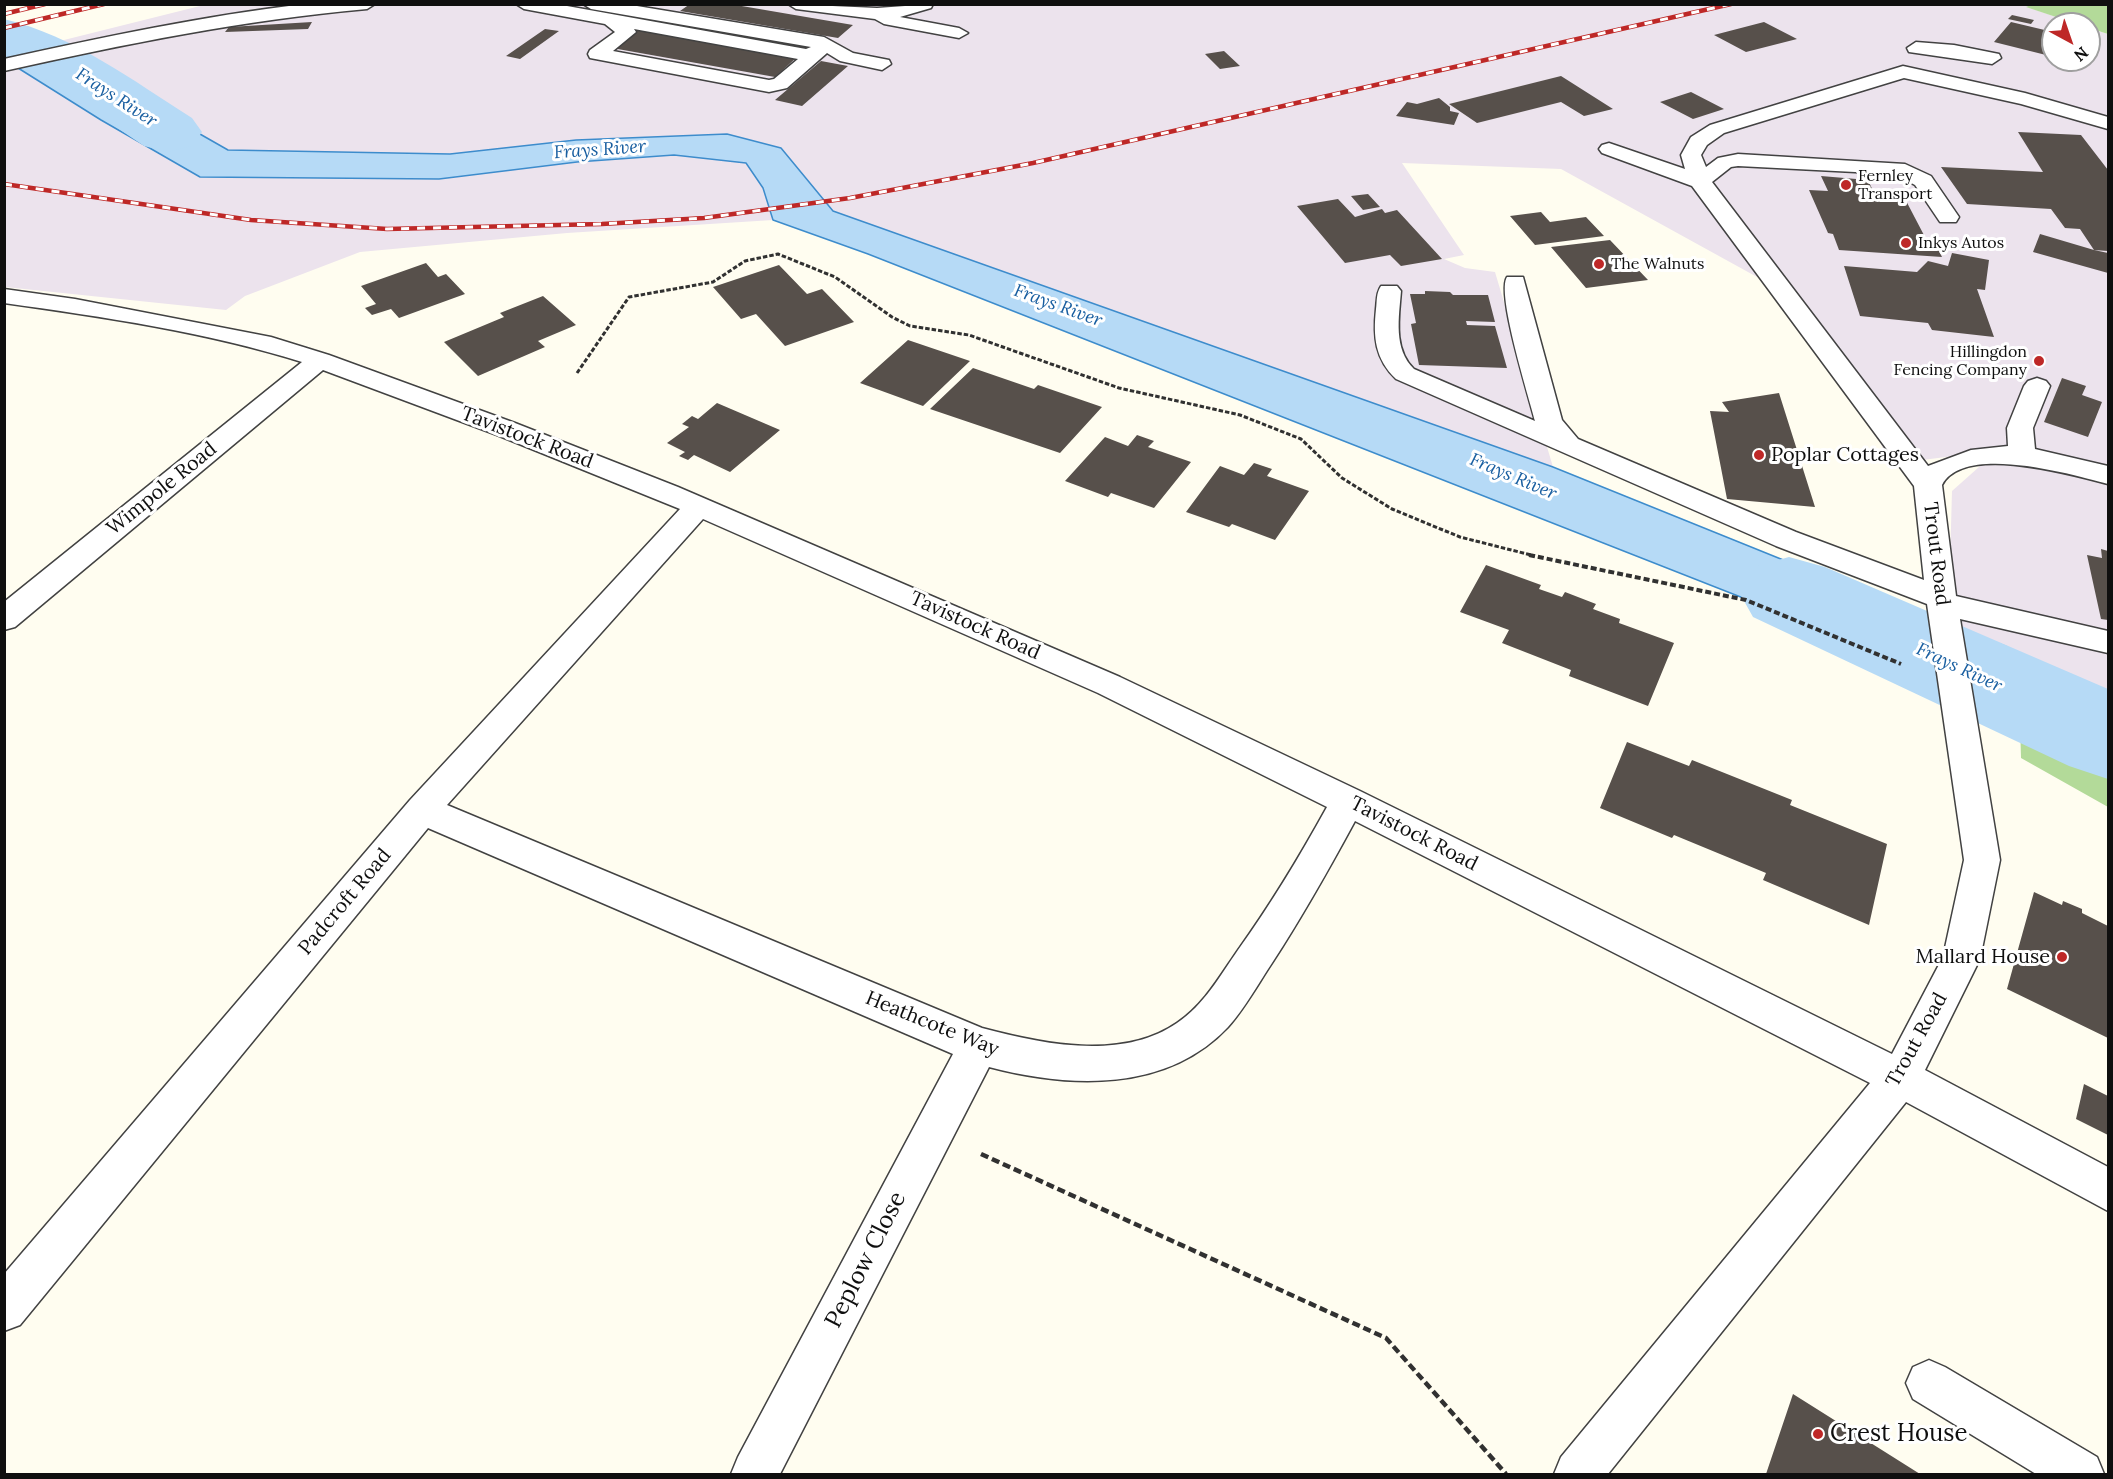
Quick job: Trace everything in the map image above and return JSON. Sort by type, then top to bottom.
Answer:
[{"type":"street","points":[[4,65],[107,42],[322,4]]},
{"type":"street","points":[[276,12],[367,4]]},
{"type":"street","points":[[524,4],[804,55],[820,48]]},
{"type":"street","points":[[591,4],[820,48],[847,57],[882,64]]},
{"type":"street","points":[[796,4],[959,33]]},
{"type":"street","points":[[850,13],[892,13],[925,4]]},
{"type":"street","points":[[612,21],[627,32],[597,54],[769,86],[780,84],[820,48]]},
{"type":"street","points":[[1903,72],[1926,28]]},
{"type":"street","points":[[1916,48],[1954,51],[1992,58]]},
{"type":"street","points":[[1928,485],[1700,181],[1691,155],[1698,141],[1717,129],[1903,72],[2025,99],[2109,123]]},
{"type":"street","points":[[1609,149],[1700,181]]},
{"type":"street","points":[[1885,165],[1925,156]]},
{"type":"street","points":[[1700,181],[1725,162],[1738,160],[1885,165],[1898,168],[1923,181],[1948,217]]},
{"type":"street","points":[[1515,282],[1517,305],[1549,422],[1567,442]]},
{"type":"street","points":[[1389,291],[1387,348],[1396,368],[1786,539],[1942,601],[2109,642]]},
{"type":"street","name":"Tavistock Road","points":[[4,296],[75,306],[262,342],[321,360],[506,429],[698,507],[1109,685],[1348,801],[1900,1078],[2109,1190]]},
{"type":"street","name":"Wimpole Road","points":[[4,619],[321,360]]},
{"type":"street","points":[[2022,454],[2020,428],[2037,386]]},
{"type":"street","name":"Trout Road","points":[[1578,1474],[1900,1078],[1961,959],[1982,860],[1942,601],[1928,485],[1933,475],[1965,459],[1984,454],[2022,454],[2109,475]]},
{"type":"street","name":"Padcroft Road","points":[[4,1309],[422,810],[698,507]]},
{"type":"street","name":"Heathcote Way","points":[[422,810],[979,1046],[1017,1057],[1087,1065],[1146,1056],[1189,1036],[1214,1014],[1305,879],[1348,801]]},
{"type":"street","name":"Peplow Close","points":[[756,1474],[932,1132],[979,1046]]},
{"type":"street","points":[[1929,1383],[2080,1474]]},
{"type":"path","points":[[577,373],[627,298],[642,293],[713,282],[745,261],[778,254],[835,278],[892,317],[910,326],[969,335],[1119,388],[1240,415],[1301,439],[1342,478],[1392,509],[1460,537],[1574,566],[1746,600],[1957,687]]},
{"type":"path","points":[[932,1132],[1386,1338],[1506,1474]]},
{"type":"shaded area","points":[[208,4],[2033,5],[2027,7],[2042,12],[2041,72],[2101,72],[2101,32],[2108,34],[2108,471],[2020,451],[1985,452],[1891,464],[1866,415],[1777,288],[1561,169],[1402,163],[1464,255],[1444,259],[1465,268],[1495,272],[1553,467],[833,211],[773,220],[567,233],[360,252],[245,296],[226,310],[5,287],[4,55]]},
{"type":"shaded area","points":[[1988,459],[2036,459],[2108,478],[2108,710],[2005,646],[1957,628],[1949,599],[1952,491]]},
{"type":"green space","points":[[2033,4],[2108,5],[2108,34],[2101,32],[2101,12],[2041,12],[2026,7]]},
{"type":"green space","points":[[2020,722],[2108,772],[2108,807],[2021,758]]},
{"type":"water","points":[[80,55],[142,101],[228,150],[450,154],[576,140],[727,134],[781,148],[833,211],[1553,467],[1927,618],[1934,673],[868,254],[773,220],[763,188],[746,163],[674,155],[577,162],[439,179],[200,177],[101,120],[18,68]]},
{"type":"water","points":[[1957,628],[2005,646],[2108,710],[2108,772],[1963,690]]},
{"type":"building","points":[[690,4],[730,4],[853,25],[838,38],[680,11]]},
{"type":"building","points":[[2012,15],[2034,20],[2031,24],[2008,19]]},
{"type":"building","points":[[312,22],[308,29],[225,32],[229,27]]},
{"type":"building","points":[[1764,22],[1797,39],[1746,52],[1714,35]]},
{"type":"building","points":[[2011,22],[2041,29],[2041,54],[1994,42]]},
{"type":"building","points":[[545,29],[559,31],[520,59],[506,56]]},
{"type":"building","points":[[637,30],[796,58],[775,77],[612,48]]},
{"type":"building","points":[[1224,51],[1240,66],[1220,69],[1205,54]]},
{"type":"building","points":[[821,61],[848,66],[802,106],[775,100]]},
{"type":"building","points":[[1561,76],[1613,109],[1584,116],[1561,102],[1477,123],[1449,104]]},
{"type":"building","points":[[1691,92],[1724,109],[1693,119],[1660,102]]},
{"type":"building","points":[[1439,98],[1450,107],[1450,111],[1459,113],[1454,125],[1396,116],[1407,102],[1417,104]]},
{"type":"building","points":[[2018,132],[2081,135],[2108,170],[2108,251],[2094,250],[2080,229],[2065,228],[2051,209],[1967,204],[1941,167],[2043,172]]},
{"type":"building","points":[[1821,176],[1868,180],[1874,193],[1903,195],[1926,239],[1933,239],[1942,257],[1839,250],[1833,234],[1828,233],[1809,190],[1828,191]]},
{"type":"building","points":[[1368,194],[1380,207],[1363,210],[1351,196]]},
{"type":"building","points":[[1338,199],[1355,217],[1382,209],[1385,213],[1397,210],[1442,259],[1401,266],[1390,255],[1345,263],[1297,206]]},
{"type":"building","points":[[1541,212],[1550,222],[1586,217],[1604,236],[1535,245],[1510,216]]},
{"type":"building","points":[[2040,234],[2108,253],[2108,273],[2033,252]]},
{"type":"building","name":"The Walnuts","points":[[1610,240],[1648,280],[1586,288],[1551,247]]},
{"type":"building","points":[[1952,253],[1989,260],[1985,290],[1977,289],[1994,337],[1932,330],[1928,323],[1860,316],[1844,266],[1917,272],[1928,261],[1948,266]]},
{"type":"building","points":[[426,263],[438,277],[446,274],[465,294],[399,318],[391,309],[372,315],[365,308],[376,304],[361,286]]},
{"type":"building","points":[[779,265],[807,294],[822,289],[854,322],[785,346],[756,314],[741,319],[713,287]]},
{"type":"building","points":[[1425,291],[1450,292],[1453,295],[1488,295],[1495,322],[1466,321],[1467,325],[1495,326],[1507,368],[1419,365],[1411,324],[1416,323],[1410,294],[1425,294]]},
{"type":"building","points":[[543,296],[576,325],[538,341],[545,347],[478,376],[444,342],[504,317],[500,313]]},
{"type":"building","points":[[908,340],[970,361],[923,406],[860,383]]},
{"type":"building","points":[[973,368],[1034,389],[1038,385],[1102,407],[1060,453],[930,409]]},
{"type":"building","points":[[2062,378],[2086,386],[2082,395],[2102,402],[2088,437],[2044,422]]},
{"type":"building","name":"Poplar Cottages","points":[[1779,393],[1815,507],[1727,499],[1710,411],[1729,412],[1722,402]]},
{"type":"building","points":[[717,403],[780,430],[730,472],[694,455],[688,460],[679,456],[685,452],[667,443],[689,427],[682,424],[692,416],[698,419]]},
{"type":"building","points":[[1137,435],[1154,441],[1148,447],[1191,462],[1154,508],[1111,493],[1108,497],[1065,481],[1105,437],[1128,446]]},
{"type":"building","points":[[1254,463],[1272,469],[1267,476],[1309,491],[1275,540],[1232,524],[1229,527],[1186,512],[1220,466],[1244,475]]},
{"type":"building","points":[[2101,549],[2108,551],[2108,620],[2101,619],[2087,555],[2102,558]]},
{"type":"building","points":[[1486,565],[1541,585],[1539,589],[1562,597],[1565,592],[1596,604],[1593,609],[1620,619],[1619,623],[1674,643],[1648,706],[1569,676],[1571,670],[1502,643],[1509,630],[1460,612]]},
{"type":"building","points":[[1627,742],[1689,766],[1692,760],[1792,800],[1790,805],[1887,844],[1869,925],[1763,880],[1766,873],[1674,835],[1672,838],[1600,808]]},
{"type":"building","name":"Mallard House","points":[[2034,892],[2062,905],[2063,901],[2082,909],[2082,913],[2108,926],[2108,1038],[2007,989]]},
{"type":"building","points":[[2084,1084],[2108,1096],[2108,1135],[2076,1119]]},
{"type":"building","name":"Crest House","points":[[1793,1394],[1920,1474],[1766,1474]]},
{"type":"waterway","name":"Frays River","points":[[4,37],[61,62],[168,132]]},
{"type":"waterway","name":"Frays River","points":[[1789,592],[2108,736]]},
{"type":"railway","points":[[4,14],[45,4]]},
{"type":"railway","points":[[4,28],[104,4]]},
{"type":"railway","points":[[4,184],[251,220],[387,229],[602,224],[704,218],[850,198],[1033,163],[1731,4]]},
{"type":"place","name":"Fernley Transport","points":[[1846,185]]},
{"type":"place","name":"Inkys Autos","points":[[1906,243]]},
{"type":"place","name":"The Walnuts","points":[[1599,264]]},
{"type":"place","name":"Hillingdon Fencing Company","points":[[2039,361]]},
{"type":"place","name":"Poplar Cottages","points":[[1759,455]]},
{"type":"place","name":"Mallard House","points":[[2062,957]]},
{"type":"place","name":"Crest House","points":[[1818,1434]]}]
